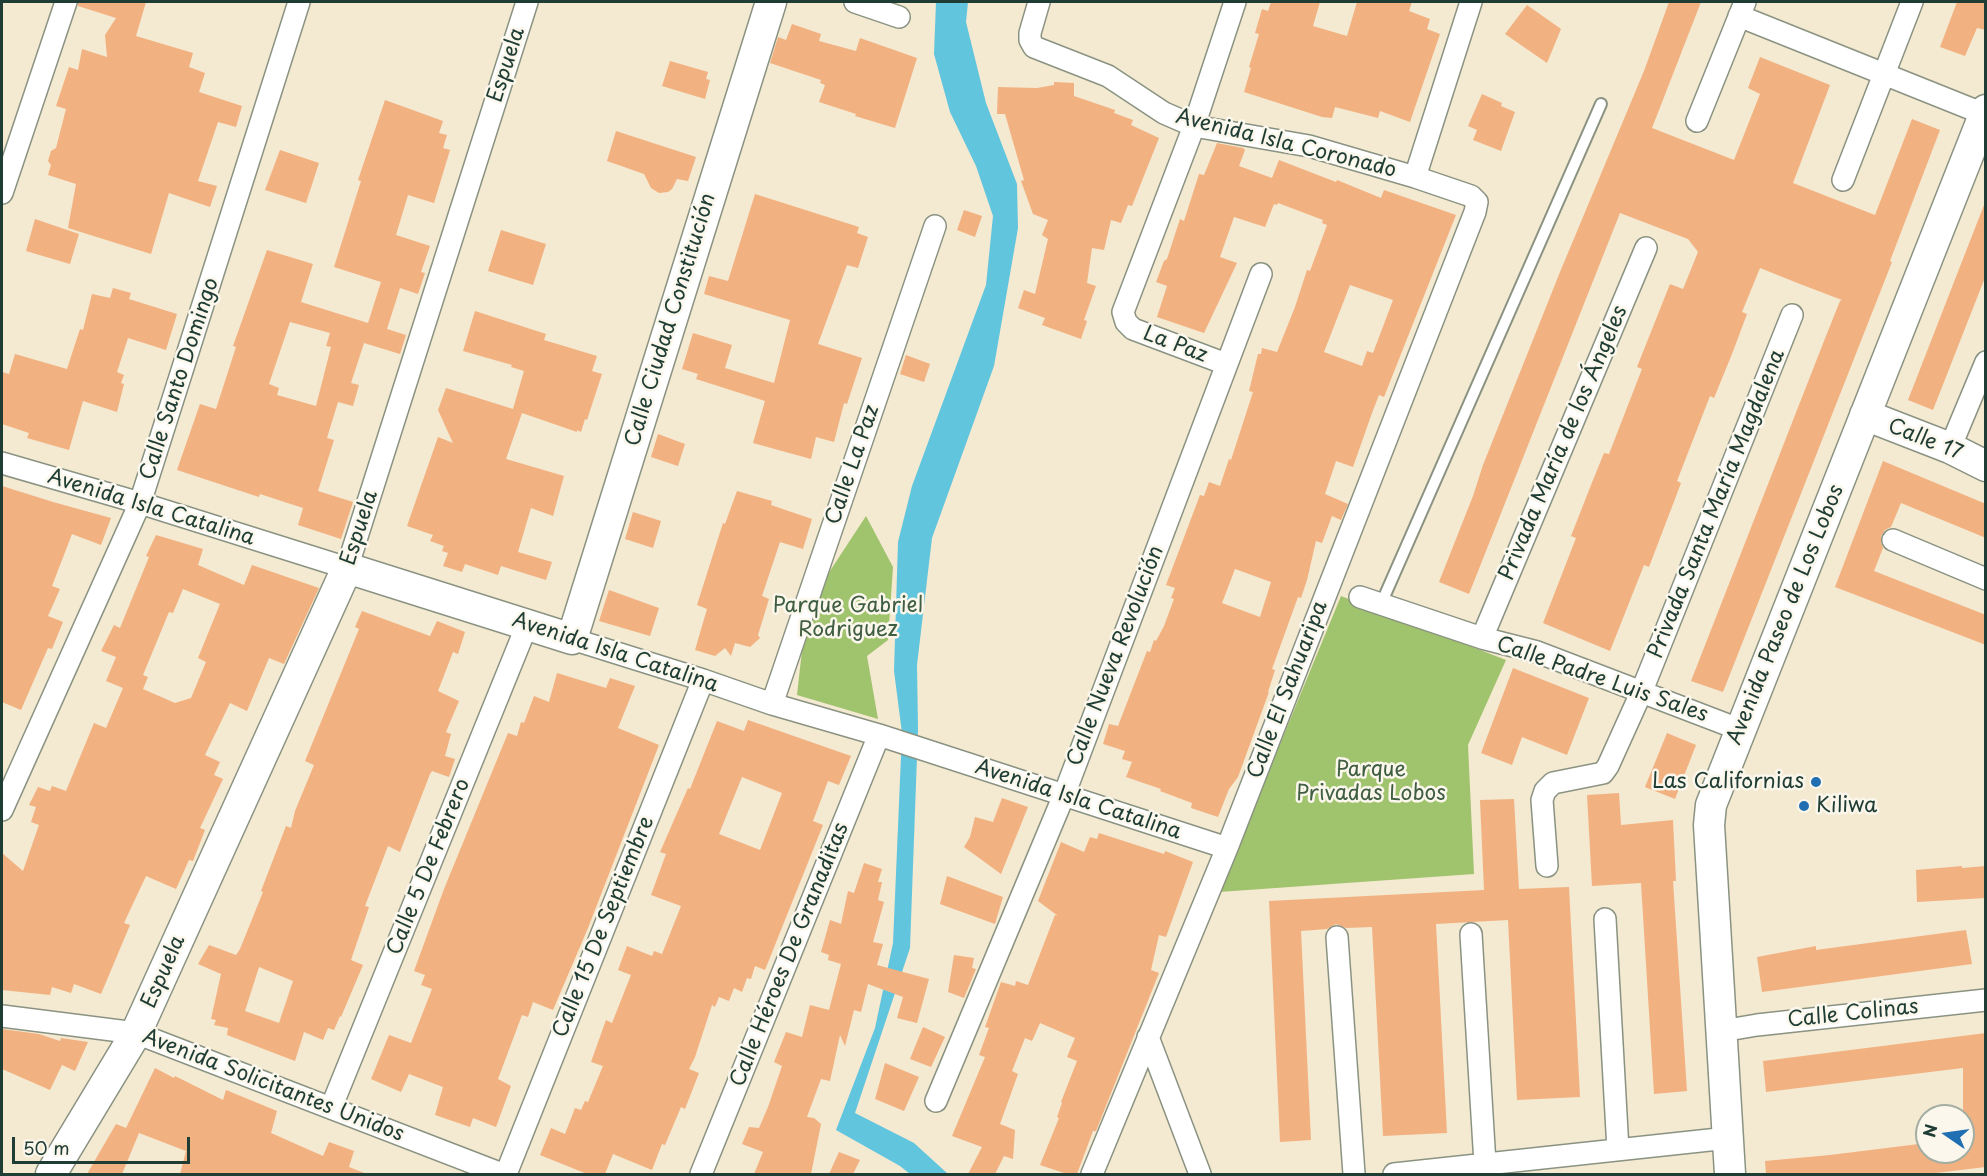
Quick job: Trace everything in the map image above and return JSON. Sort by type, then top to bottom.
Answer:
[{"type":"street","points":[[2,193],[66,2]]},
{"type":"street","name":"Calle Santo Domingo","points":[[2,810],[140,503],[299,2]]},
{"type":"street","name":"Espuela","points":[[51,1174],[136,1033],[347,568],[527,2]]},
{"type":"street","name":"Calle Ciudad Constitución","points":[[572,639],[771,2]]},
{"type":"street","points":[[855,2],[899,17]]},
{"type":"street","name":"Avenida Isla Coronado","points":[[1039,2],[1030,33],[1030,40],[1034,47],[1108,76],[1164,113],[1194,126],[1309,146],[1415,177],[1471,196],[1477,202]]},
{"type":"street","points":[[1194,126],[1235,2]]},
{"type":"street","points":[[1415,177],[1471,2]]},
{"type":"street","points":[[1844,180],[1912,2]]},
{"type":"street","points":[[1697,121],[1742,9],[1884,73],[1985,113]]},
{"type":"street","name":"Avenida Paseo de Los Lobos","points":[[1730,1174],[1709,825],[1711,806],[1985,113]]},
{"type":"street","name":"La Paz","points":[[1194,126],[1123,312],[1126,322],[1132,328],[1226,364]]},
{"type":"street","name":"Calle El Sahuaripa","points":[[1092,1174],[1227,848],[1477,202]]},
{"type":"street","name":"Calle La Paz","points":[[772,704],[935,226]]},
{"type":"street","name":"Privada María de los Ángeles","points":[[1482,638],[1646,248]]},
{"type":"street","name":"Calle Nueva Revolución","points":[[936,1101],[1064,795],[1261,274]]},
{"type":"street","name":"Privada Santa María Magdalena","points":[[1547,866],[1542,800],[1545,791],[1553,783],[1603,773],[1641,693],[1792,315]]},
{"type":"street","points":[[1950,448],[1986,362]]},
{"type":"street","name":"Calle 17","points":[[1864,415],[1950,448],[1986,466]]},
{"type":"street","name":"Avenida Isla Catalina","points":[[2,463],[140,503],[347,568],[703,680],[772,704],[942,755],[1227,848]]},
{"type":"street","points":[[1893,540],[1986,579]]},
{"type":"street","name":"Calle Padre Luis Sales","points":[[1360,597],[1482,638],[1537,652],[1741,730]]},
{"type":"street","name":"Calle 5 De Febrero","points":[[332,1108],[527,625]]},
{"type":"street","name":"Calle 15 De Septiembre","points":[[504,1174],[703,680]]},
{"type":"street","name":"Calle Héroes De Granaditas","points":[[701,1174],[884,737]]},
{"type":"street","points":[[1605,919],[1618,1150]]},
{"type":"street","points":[[1471,934],[1485,1164]]},
{"type":"street","points":[[1337,937],[1354,1174]]},
{"type":"street","name":"Calle Colinas","points":[[1722,1031],[1757,1025],[1986,1000]]},
{"type":"street","name":"Avenida Solicitantes Unidos","points":[[2,1016],[136,1033],[504,1174]]},
{"type":"street","points":[[1148,1037],[1200,1174]]},
{"type":"street","points":[[1394,1174],[1728,1138]]},
{"type":"lane","points":[[1381,604],[1601,104]]},
{"type":"green space","name":"Parque Gabriel Rodriguez","points":[[866,516],[893,567],[888,640],[867,656],[878,719],[797,695],[807,606]]},
{"type":"green space","name":"Parque Privadas Lobos","points":[[1341,596],[1506,660],[1468,745],[1474,874],[1219,892]]},
{"type":"water","points":[[936,2],[968,2],[966,22],[986,103],[1017,184],[1018,228],[994,366],[932,538],[917,665],[918,729],[910,948],[855,1113],[914,1143],[948,1174],[910,1174],[836,1130],[875,1028],[893,943],[902,733],[894,671],[898,542],[912,486],[986,285],[993,216],[976,166],[950,112],[934,54]]},
{"type":"building","points":[[78,2],[146,2],[136,36],[193,53],[189,67],[205,73],[199,92],[242,106],[236,127],[218,122],[198,181],[217,186],[210,207],[169,193],[151,254],[68,228],[76,184],[48,175],[51,165],[48,161],[51,151],[56,148],[66,109],[56,106],[69,67],[78,70],[82,49],[107,57],[105,35],[116,18],[78,6]]},
{"type":"building","points":[[1271,2],[1320,2],[1313,26],[1347,36],[1357,2],[1412,2],[1409,11],[1430,19],[1427,29],[1440,34],[1410,122],[1380,111],[1378,118],[1335,107],[1332,118],[1322,117],[1244,92],[1259,34],[1255,33],[1262,9],[1268,11]]},
{"type":"building","points":[[1669,2],[1701,2],[1652,128],[1734,160],[1760,94],[1748,88],[1760,57],[1830,85],[1793,183],[1875,215],[1912,119],[1940,130],[1890,261],[1892,262],[1723,692],[1691,681],[1842,300],[1760,268],[1742,312],[1747,314],[1714,398],[1710,396],[1677,481],[1681,483],[1649,567],[1644,565],[1610,651],[1543,623],[1576,538],[1571,536],[1604,453],[1609,454],[1642,369],[1637,367],[1670,284],[1683,289],[1698,252],[1688,239],[1620,213],[1469,594],[1439,582],[1483,465],[1644,71]]},
{"type":"building","points":[[1957,2],[1986,2],[1986,30],[1977,28],[1965,56],[1940,47]]},
{"type":"building","points":[[1527,5],[1561,29],[1547,63],[1505,34]]},
{"type":"building","points":[[792,24],[821,34],[819,41],[856,51],[860,38],[917,58],[895,128],[819,102],[825,85],[820,83],[821,80],[770,63],[778,37],[786,40]]},
{"type":"building","points":[[670,61],[708,72],[706,79],[710,80],[705,99],[662,86]]},
{"type":"building","points":[[1054,82],[1074,83],[1074,96],[1115,110],[1114,113],[1133,120],[1131,125],[1159,138],[1132,206],[1128,205],[1121,223],[1111,220],[1104,250],[1092,248],[1087,283],[1096,286],[1084,320],[1087,321],[1081,339],[1042,325],[1045,318],[1018,308],[1024,290],[1035,294],[1048,239],[1042,235],[1048,220],[1033,214],[1021,181],[1024,180],[1005,114],[997,114],[998,87],[1037,88],[1054,85]]},
{"type":"building","points":[[1482,94],[1515,112],[1501,151],[1473,140],[1477,130],[1468,126]]},
{"type":"building","points":[[385,100],[443,121],[439,133],[447,135],[443,148],[450,150],[434,203],[408,195],[396,235],[430,246],[421,272],[425,273],[418,294],[400,288],[387,329],[406,335],[400,354],[364,343],[351,383],[359,385],[353,406],[338,402],[327,438],[334,440],[318,491],[353,502],[341,539],[298,525],[303,508],[260,494],[259,497],[177,470],[200,404],[216,409],[236,347],[233,346],[267,250],[313,264],[301,302],[368,323],[381,282],[334,267],[361,181],[358,180]],"holes":[[[290,322],[330,333],[326,346],[331,347],[316,406],[277,395],[279,388],[269,384]]]},
{"type":"building","points":[[616,131],[696,157],[688,181],[677,179],[672,189],[659,193],[651,188],[644,174],[607,161]]},
{"type":"building","points":[[1217,143],[1243,148],[1245,150],[1239,166],[1272,178],[1279,160],[1381,198],[1384,190],[1456,215],[1384,397],[1379,395],[1353,467],[1336,461],[1325,494],[1348,504],[1341,520],[1332,516],[1322,543],[1316,541],[1301,598],[1298,597],[1272,669],[1275,670],[1269,692],[1238,777],[1229,789],[1218,817],[1191,808],[1192,803],[1160,791],[1161,789],[1126,777],[1132,762],[1122,759],[1125,751],[1103,744],[1109,724],[1118,726],[1147,651],[1150,652],[1154,640],[1156,641],[1164,626],[1174,599],[1171,598],[1175,588],[1166,585],[1200,495],[1204,496],[1209,482],[1220,486],[1229,459],[1231,460],[1253,392],[1249,391],[1258,354],[1261,354],[1262,348],[1277,352],[1307,270],[1310,271],[1327,225],[1322,223],[1323,220],[1278,203],[1274,204],[1265,227],[1234,217],[1220,257],[1237,263],[1204,333],[1157,317],[1167,286],[1156,282],[1164,261],[1167,259],[1180,219],[1184,221],[1199,174],[1204,175]],"holes":[[[1350,285],[1393,300],[1373,353],[1367,351],[1362,366],[1324,352]],[[1235,569],[1271,582],[1260,617],[1222,603]]]},
{"type":"building","points":[[280,150],[319,163],[306,203],[265,190]]},
{"type":"building","points":[[755,194],[859,227],[857,233],[868,237],[858,268],[847,265],[818,344],[862,358],[847,404],[844,403],[834,442],[816,437],[811,459],[753,443],[765,401],[696,379],[698,374],[682,369],[693,333],[732,345],[725,368],[774,383],[790,320],[704,294],[709,276],[728,281]]},
{"type":"building","points":[[1984,205],[1986,275],[1933,410],[1908,400]]},
{"type":"building","points":[[964,210],[982,216],[975,237],[957,230]]},
{"type":"building","points":[[35,219],[79,234],[70,264],[26,251]]},
{"type":"building","points":[[501,230],[546,244],[533,285],[488,271]]},
{"type":"building","points":[[113,288],[131,293],[129,299],[177,314],[166,350],[128,338],[117,372],[124,375],[121,383],[124,384],[117,412],[83,401],[69,450],[27,438],[29,433],[2,424],[2,372],[9,374],[15,354],[67,369],[80,329],[83,330],[92,294],[110,298]]},
{"type":"building","points":[[475,311],[546,334],[544,340],[597,356],[592,371],[602,374],[581,432],[522,413],[506,459],[564,476],[553,516],[531,508],[518,552],[552,562],[546,580],[501,566],[498,575],[465,564],[462,572],[443,566],[448,553],[442,551],[444,546],[430,541],[433,535],[407,526],[438,437],[453,443],[438,410],[446,388],[513,409],[524,371],[511,367],[512,365],[463,351]]},
{"type":"building","points":[[906,355],[930,364],[924,382],[900,374]]},
{"type":"building","points":[[658,434],[685,444],[678,466],[651,457]]},
{"type":"building","points":[[1883,461],[1986,504],[1986,538],[1901,503],[1891,527],[1881,536],[1883,548],[1874,571],[1986,615],[1986,645],[1835,587]]},
{"type":"building","points":[[2,486],[111,518],[101,545],[72,534],[52,586],[60,589],[48,616],[63,622],[52,649],[48,648],[21,710],[2,702]]},
{"type":"building","points":[[737,491],[772,501],[771,505],[812,519],[803,549],[780,542],[762,596],[769,599],[758,635],[760,638],[750,647],[735,643],[731,656],[725,648],[715,656],[695,650],[707,609],[697,605],[723,523],[725,524]]},
{"type":"building","points":[[633,512],[661,521],[653,548],[625,539]]},
{"type":"building","points":[[156,535],[203,549],[198,565],[244,585],[252,565],[319,588],[284,664],[269,658],[247,711],[230,703],[205,755],[220,762],[214,775],[223,779],[200,828],[205,830],[193,861],[189,860],[176,889],[146,876],[124,923],[130,925],[101,994],[74,984],[71,993],[52,987],[50,995],[2,990],[2,853],[23,871],[39,825],[31,822],[36,807],[29,805],[38,787],[50,791],[52,786],[66,791],[94,723],[106,728],[123,688],[106,681],[116,657],[101,651],[114,625],[120,628],[149,557],[146,556]],"holes":[[[183,589],[220,604],[198,658],[206,662],[191,698],[175,703],[143,689],[148,677],[143,675],[169,612],[173,613]]]},
{"type":"building","points":[[609,590],[659,608],[650,636],[599,621]]},
{"type":"building","points":[[362,611],[430,636],[437,621],[465,632],[458,654],[453,652],[438,691],[459,701],[446,732],[451,734],[445,756],[455,759],[449,777],[432,771],[430,774],[400,852],[388,846],[365,906],[369,907],[351,960],[363,965],[341,1017],[334,1030],[328,1028],[323,1040],[304,1032],[295,1061],[227,1035],[228,1028],[214,1025],[216,1020],[211,1019],[221,974],[198,964],[209,945],[236,955],[240,949],[286,826],[291,828],[295,811],[314,765],[305,761],[359,629],[355,627]],"holes":[[[259,967],[293,981],[279,1023],[245,1011]]]},
{"type":"building","points":[[1513,668],[1589,698],[1567,755],[1522,737],[1512,765],[1481,753]]},
{"type":"building","points":[[557,673],[606,688],[610,678],[635,686],[618,728],[659,745],[588,928],[553,1010],[533,1002],[528,1017],[522,1015],[498,1079],[511,1086],[496,1127],[473,1118],[470,1127],[435,1115],[443,1087],[409,1074],[401,1092],[371,1079],[389,1035],[411,1043],[432,989],[421,985],[425,975],[414,971],[444,889],[508,733],[517,736],[534,696],[549,702]]},
{"type":"building","points":[[748,720],[851,756],[839,785],[828,781],[813,821],[823,825],[765,970],[755,966],[751,979],[747,978],[742,992],[734,988],[729,1001],[719,997],[715,1007],[712,1005],[689,1069],[699,1073],[685,1109],[681,1107],[652,1170],[613,1154],[605,1174],[587,1174],[540,1155],[551,1128],[565,1134],[575,1108],[581,1110],[585,1101],[588,1102],[603,1066],[591,1062],[606,1020],[612,1023],[631,975],[618,970],[627,946],[652,956],[654,951],[662,954],[681,906],[651,895],[666,854],[660,852],[688,788],[690,789],[717,721],[744,731]],"holes":[[[742,777],[782,793],[760,850],[719,834]]]},
{"type":"building","points":[[1667,733],[1696,745],[1675,799],[1645,787]]},
{"type":"building","points":[[1619,793],[1621,825],[1673,820],[1676,881],[1673,881],[1687,1091],[1654,1094],[1641,883],[1592,886],[1587,795]]},
{"type":"building","points":[[1002,798],[1028,807],[1001,874],[964,847],[970,837],[975,817],[993,822]]},
{"type":"building","points":[[1514,799],[1519,889],[1569,887],[1580,1097],[1517,1100],[1508,920],[1436,924],[1447,1133],[1383,1136],[1372,927],[1346,928],[1336,924],[1327,929],[1301,931],[1311,1140],[1280,1142],[1269,901],[1484,890],[1480,800]]},
{"type":"building","points":[[1099,833],[1164,854],[1165,851],[1193,862],[1166,937],[1159,935],[1151,970],[1159,973],[1077,1174],[1067,1174],[1040,1165],[1059,1118],[1057,1117],[1061,1102],[1077,1061],[1067,1057],[1075,1038],[1040,1023],[1032,1041],[1025,1038],[1012,1071],[1018,1074],[1000,1124],[1015,1130],[1013,1159],[1004,1156],[995,1174],[968,1174],[982,1147],[952,1136],[985,1057],[979,1055],[989,1028],[985,1027],[1001,982],[1015,986],[1016,981],[1028,985],[1055,915],[1058,916],[1038,901],[1061,842],[1084,852],[1090,837],[1097,839]]},
{"type":"building","points":[[864,863],[882,869],[878,882],[882,882],[878,900],[884,902],[873,942],[883,944],[877,965],[929,979],[917,1023],[897,1018],[903,997],[868,984],[861,1012],[854,1010],[845,1046],[840,1035],[830,1081],[821,1079],[807,1117],[814,1118],[821,1124],[811,1174],[754,1174],[763,1152],[742,1144],[749,1127],[759,1128],[768,1107],[782,1066],[774,1062],[786,1032],[802,1037],[810,1005],[829,1010],[841,964],[828,960],[829,955],[821,952],[830,920],[841,924],[848,891],[854,893]]},
{"type":"building","points":[[1962,866],[1962,868],[1986,866],[1986,898],[1917,902],[1916,870]]},
{"type":"building","points":[[947,876],[1003,897],[995,924],[940,904]]},
{"type":"building","points":[[1966,930],[1972,964],[1762,992],[1757,957],[1816,946],[1816,950]]},
{"type":"building","points":[[954,955],[974,958],[972,968],[976,969],[964,998],[948,992]]},
{"type":"building","points":[[923,1027],[945,1037],[931,1067],[910,1059]]},
{"type":"building","points":[[2,1029],[39,1034],[60,1041],[61,1038],[88,1042],[75,1071],[62,1065],[50,1090],[2,1069]]},
{"type":"building","points":[[1986,1033],[1986,1167],[1927,1174],[1766,1174],[1765,1161],[1915,1144],[1915,1164],[1975,1164],[1975,1104],[1963,1104],[1963,1068],[1766,1092],[1763,1061]]},
{"type":"building","points":[[885,1063],[919,1077],[904,1111],[875,1099]]},
{"type":"building","points":[[155,1068],[223,1100],[226,1090],[277,1111],[271,1133],[323,1156],[329,1142],[354,1151],[349,1167],[367,1174],[180,1174],[186,1151],[139,1133],[122,1174],[87,1174],[116,1124],[126,1128]]},
{"type":"building","points":[[839,1152],[860,1160],[853,1174],[829,1174]]},
{"type":"place","name":"Las Californias","points":[[1816,782]]},
{"type":"place","name":"Kiliwa","points":[[1804,806]]}]
